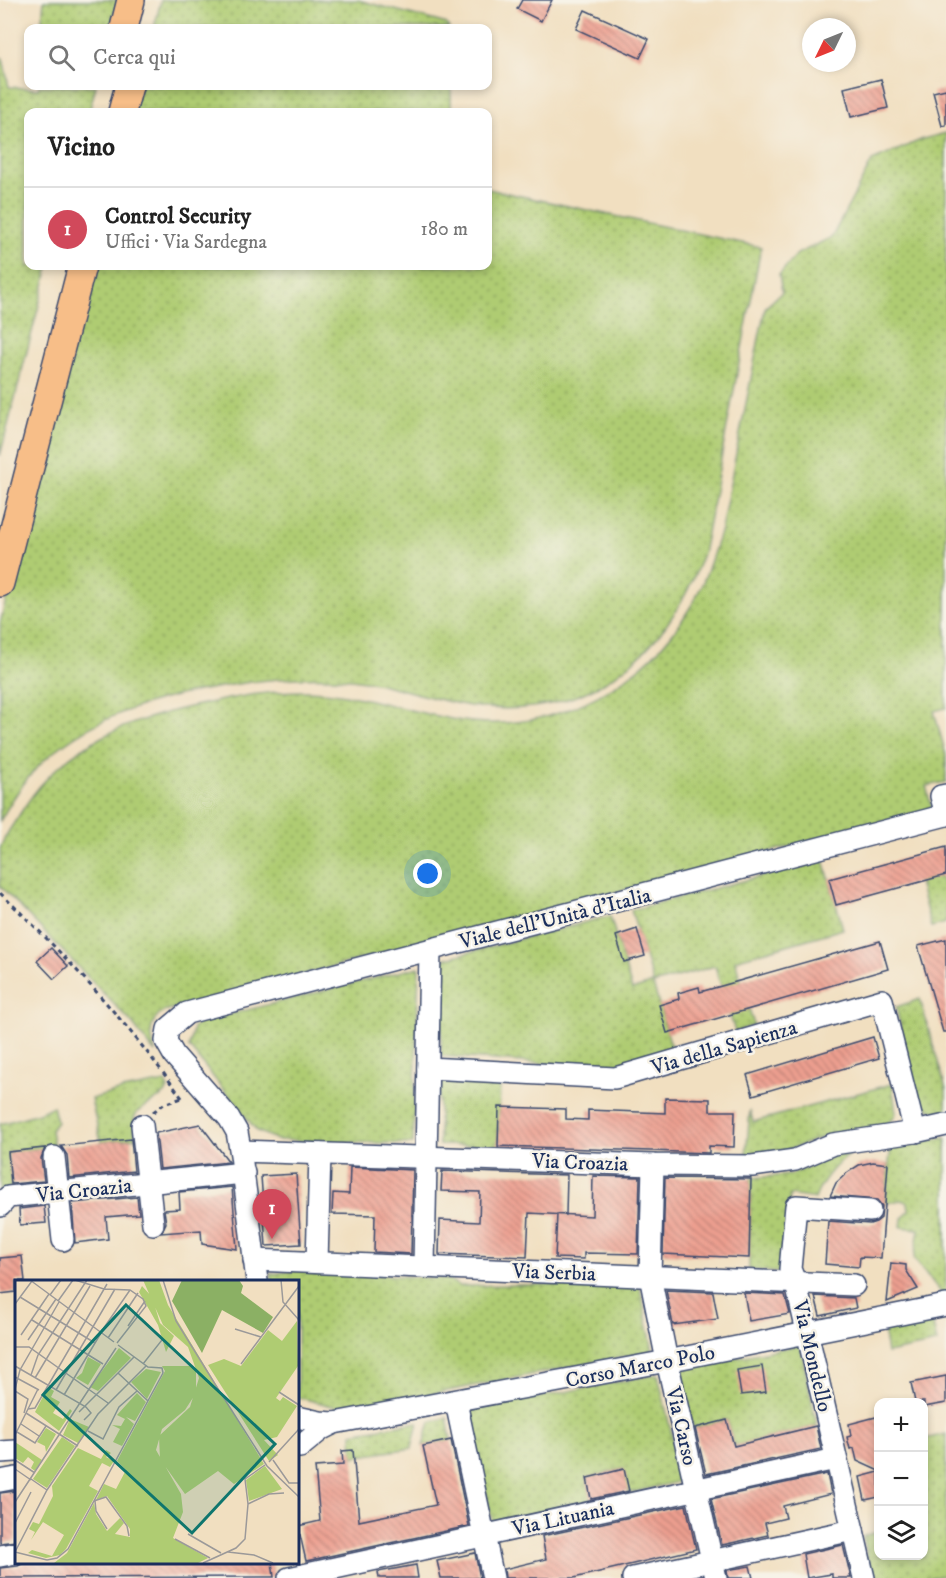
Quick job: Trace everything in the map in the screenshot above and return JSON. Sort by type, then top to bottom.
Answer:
[{"type":"main road","points":[[125,24],[131,0]]},
{"type":"main road","points":[[143,24],[148,0]]},
{"type":"main road","points":[[104,108],[109,90]]},
{"type":"main road","points":[[123,108],[128,90]]},
{"type":"main road","points":[[0,512],[63,270]]},
{"type":"main road","points":[[0,583],[81,270]]},
{"type":"street","points":[[946,795],[940,796],[946,815]]},
{"type":"street","name":"Viale dell'Unità d'Italia","points":[[241,1151],[237,1132],[230,1118],[174,1055],[166,1041],[168,1029],[187,1012],[946,815]]},
{"type":"street","points":[[424,1267],[430,950]]},
{"type":"street","name":"Via della Sapienza","points":[[428,1068],[615,1078],[882,1000],[915,1132]]},
{"type":"street","points":[[142,1125],[153,1224]]},
{"type":"street","name":"Via Croazia","points":[[241,1151],[653,1165],[770,1165],[795,1160],[833,1144],[946,1125]]},
{"type":"street","points":[[241,1151],[257,1280]]},
{"type":"street","points":[[317,1262],[320,1154]]},
{"type":"street","points":[[54,1157],[63,1240]]},
{"type":"street","name":"Via Carso","points":[[653,1165],[650,1276],[667,1361],[715,1569]]},
{"type":"street","name":"Via Croazia","points":[[0,1206],[8,1197],[244,1173]]},
{"type":"street","name":"Via Mondello","points":[[864,1578],[796,1284],[790,1269],[796,1206],[870,1211]]},
{"type":"street","name":"Via Serbia","points":[[254,1260],[854,1285]]},
{"type":"street","name":"Corso Marco Polo","points":[[334,1423],[456,1402],[946,1305]]},
{"type":"street","points":[[456,1402],[493,1578]]},
{"type":"street","points":[[298,1417],[334,1423]]},
{"type":"street","points":[[298,1418],[305,1431],[299,1448]]},
{"type":"street","points":[[299,1448],[322,1429],[334,1423]]},
{"type":"street","points":[[0,1452],[15,1451]]},
{"type":"street","name":"Via Lituania","points":[[289,1578],[381,1568],[485,1535],[836,1459]]},
{"type":"street","points":[[0,1481],[15,1478]]},
{"type":"street","points":[[633,1578],[715,1569],[852,1530]]},
{"type":"street","points":[[0,1556],[15,1553]]},
{"type":"street","points":[[287,1563],[289,1578]]},
{"type":"path","points":[[0,893],[121,1018],[182,1098],[154,1110],[146,1117],[142,1125]]},
{"type":"green space","points":[[44,0],[118,0],[112,24],[41,24]]},
{"type":"green space","points":[[161,0],[358,0],[447,24],[155,24]]},
{"type":"green space","points":[[0,57],[3,58],[9,87],[24,88],[24,90],[95,90],[90,108],[24,108],[24,270],[48,270],[0,456]]},
{"type":"green space","points":[[138,90],[451,90],[451,108],[133,108]]},
{"type":"green space","points":[[946,133],[946,708],[934,711],[946,755],[946,782],[926,786],[932,809],[164,1011],[152,1025],[151,1035],[155,1053],[131,1022],[0,886],[1,845],[36,791],[56,769],[78,751],[127,725],[183,708],[237,697],[285,691],[330,693],[452,719],[505,723],[537,718],[568,709],[598,696],[626,678],[651,657],[673,633],[691,606],[708,568],[721,529],[765,308],[782,292],[779,275],[797,254],[832,237],[872,161],[923,139]]},
{"type":"green space","points":[[492,190],[761,247],[703,554],[687,591],[667,624],[643,652],[615,675],[584,693],[549,704],[511,709],[470,706],[366,681],[317,677],[249,682],[189,693],[137,707],[89,728],[66,742],[45,759],[27,779],[0,821],[0,623],[91,270],[492,270]]},
{"type":"green space","points":[[824,860],[843,929],[735,960],[754,1025],[735,1032],[715,966],[653,984],[672,1049],[605,1068],[441,1056],[443,959],[610,916],[632,990],[653,983],[631,910]]},
{"type":"green space","points":[[941,876],[946,894],[946,923],[931,927],[919,882]]},
{"type":"green space","points":[[419,967],[413,1144],[277,1140],[257,1131],[189,1047],[193,1028],[203,1021]]},
{"type":"green space","points":[[920,999],[946,1090],[946,1112],[936,1112],[928,1108],[916,1093],[896,1007]]},
{"type":"green space","points":[[439,1081],[500,1084],[498,1146],[439,1145]]},
{"type":"green space","points":[[165,1082],[168,1089],[165,1094],[137,1112],[134,1119],[135,1138],[101,1142],[91,1099],[122,1090]]},
{"type":"green space","points":[[892,1084],[896,1113],[893,1119],[881,1128],[831,1134],[788,1150],[746,1156],[750,1110],[753,1122]]},
{"type":"green space","points":[[53,1106],[57,1122],[51,1130],[54,1147],[8,1152],[12,1188],[0,1192],[0,1124],[39,1113]]},
{"type":"green space","points":[[946,1138],[946,1294],[943,1295],[914,1259],[919,1229],[901,1227],[902,1219],[909,1210],[908,1202],[900,1200],[885,1204],[890,1153],[888,1146]]},
{"type":"green space","points":[[851,1153],[830,1173],[815,1199],[790,1195],[783,1268],[779,1273],[749,1269],[751,1178],[790,1175],[833,1156]]},
{"type":"green space","points":[[298,1270],[448,1279],[459,1286],[637,1284],[640,1288],[653,1351],[406,1399],[340,1408],[298,1397],[298,1280],[272,1280],[271,1274]]},
{"type":"green space","points":[[932,1319],[937,1343],[887,1353],[883,1329]]},
{"type":"green space","points":[[800,1345],[817,1426],[734,1446],[727,1420],[693,1428],[679,1369]]},
{"type":"green space","points":[[658,1374],[682,1481],[629,1493],[623,1469],[587,1478],[592,1501],[493,1523],[467,1411]]},
{"type":"green space","points":[[447,1418],[451,1440],[423,1446],[430,1422]]},
{"type":"green space","points":[[418,1422],[412,1448],[353,1457],[352,1433]]},
{"type":"green space","points":[[946,1434],[946,1574],[930,1578],[872,1578],[863,1536],[874,1533],[874,1560],[928,1560],[928,1438]]},
{"type":"building","points":[[522,0],[552,0],[541,21],[517,9]]},
{"type":"building","points":[[585,10],[649,39],[640,58],[576,29]]},
{"type":"building","points":[[881,79],[888,108],[851,117],[844,88]]},
{"type":"building","points":[[946,89],[946,125],[942,126],[933,92]]},
{"type":"building","points":[[946,847],[946,875],[836,905],[829,879]]},
{"type":"building","points":[[637,929],[645,956],[624,962],[616,936]]},
{"type":"building","points":[[946,939],[946,1032],[943,1032],[918,946]]},
{"type":"building","points":[[880,941],[888,969],[667,1033],[659,1005],[679,999],[678,993],[699,987],[700,992]]},
{"type":"building","points":[[51,948],[68,966],[54,979],[37,961]]},
{"type":"building","points":[[873,1037],[879,1058],[753,1095],[747,1075]]},
{"type":"building","points":[[665,1098],[710,1099],[710,1111],[735,1111],[734,1147],[709,1146],[709,1153],[498,1146],[499,1107],[566,1109],[566,1119],[588,1120],[588,1110],[665,1113]]},
{"type":"building","points":[[200,1124],[229,1162],[160,1169],[156,1133]]},
{"type":"building","points":[[131,1139],[134,1171],[69,1178],[67,1155],[61,1146]]},
{"type":"building","points":[[45,1148],[41,1158],[44,1181],[11,1184],[8,1152]]},
{"type":"building","points":[[873,1162],[888,1164],[881,1258],[860,1257],[859,1267],[825,1264],[828,1221],[870,1224],[881,1218],[882,1206],[877,1200],[830,1196],[836,1183],[848,1172],[859,1165]]},
{"type":"building","points":[[350,1167],[413,1170],[411,1254],[374,1252],[375,1215],[332,1214],[333,1193],[349,1194]]},
{"type":"building","points":[[442,1171],[567,1175],[566,1215],[529,1213],[527,1257],[439,1254],[440,1220],[479,1222],[480,1192],[441,1191]]},
{"type":"building","points":[[296,1174],[301,1244],[266,1246],[261,1176]]},
{"type":"building","points":[[593,1176],[640,1177],[638,1254],[584,1253],[584,1259],[555,1258],[557,1214],[592,1216]]},
{"type":"building","points":[[665,1178],[751,1179],[749,1258],[663,1254]]},
{"type":"building","points":[[232,1187],[237,1249],[202,1244],[201,1230],[161,1233],[166,1223],[164,1210],[180,1209],[179,1192]]},
{"type":"building","points":[[137,1197],[139,1214],[106,1217],[108,1239],[75,1243],[72,1203]]},
{"type":"building","points":[[44,1206],[46,1223],[20,1225],[19,1209]]},
{"type":"building","points":[[22,1256],[25,1280],[15,1280],[15,1292],[0,1294],[0,1258]]},
{"type":"building","points":[[891,1263],[906,1265],[906,1270],[918,1289],[887,1302]]},
{"type":"building","points":[[666,1290],[713,1292],[718,1319],[673,1325]]},
{"type":"building","points":[[744,1293],[785,1295],[790,1314],[749,1321]]},
{"type":"building","points":[[815,1296],[854,1298],[856,1308],[820,1316]]},
{"type":"building","points":[[762,1366],[766,1392],[741,1395],[737,1370]]},
{"type":"building","points":[[946,1376],[946,1403],[928,1406],[928,1398],[914,1398],[911,1383]]},
{"type":"building","points":[[874,1418],[874,1469],[857,1461],[854,1448],[850,1449],[847,1437],[851,1436],[849,1424]]},
{"type":"building","points":[[727,1420],[734,1446],[816,1426],[821,1449],[706,1474],[695,1428]]},
{"type":"building","points":[[451,1440],[469,1526],[306,1561],[298,1526],[320,1521],[315,1467],[343,1465],[342,1451],[353,1450],[359,1521],[436,1505],[423,1446]]},
{"type":"building","points":[[624,1469],[629,1491],[591,1499],[587,1478]]},
{"type":"building","points":[[874,1473],[874,1498],[865,1500],[860,1477]]},
{"type":"building","points":[[827,1474],[831,1494],[783,1506],[786,1518],[765,1523],[768,1535],[722,1545],[711,1499]]},
{"type":"building","points":[[15,1491],[15,1541],[0,1543],[0,1493]]},
{"type":"building","points":[[686,1505],[696,1549],[574,1578],[505,1578],[504,1569],[546,1559],[542,1536]]},
{"type":"building","points":[[843,1545],[851,1578],[832,1578],[832,1574],[807,1578],[803,1554]]},
{"type":"building","points":[[475,1553],[480,1578],[441,1578],[437,1561]]},
{"type":"building","points":[[23,1563],[272,1563],[274,1577],[0,1578],[0,1568],[18,1566]]},
{"type":"building","points":[[416,1565],[418,1578],[379,1578],[378,1572]]},
{"type":"building","points":[[750,1566],[753,1578],[728,1578],[727,1570]]},
{"type":"place","name":"Control Security","points":[[272,1239]]}]
